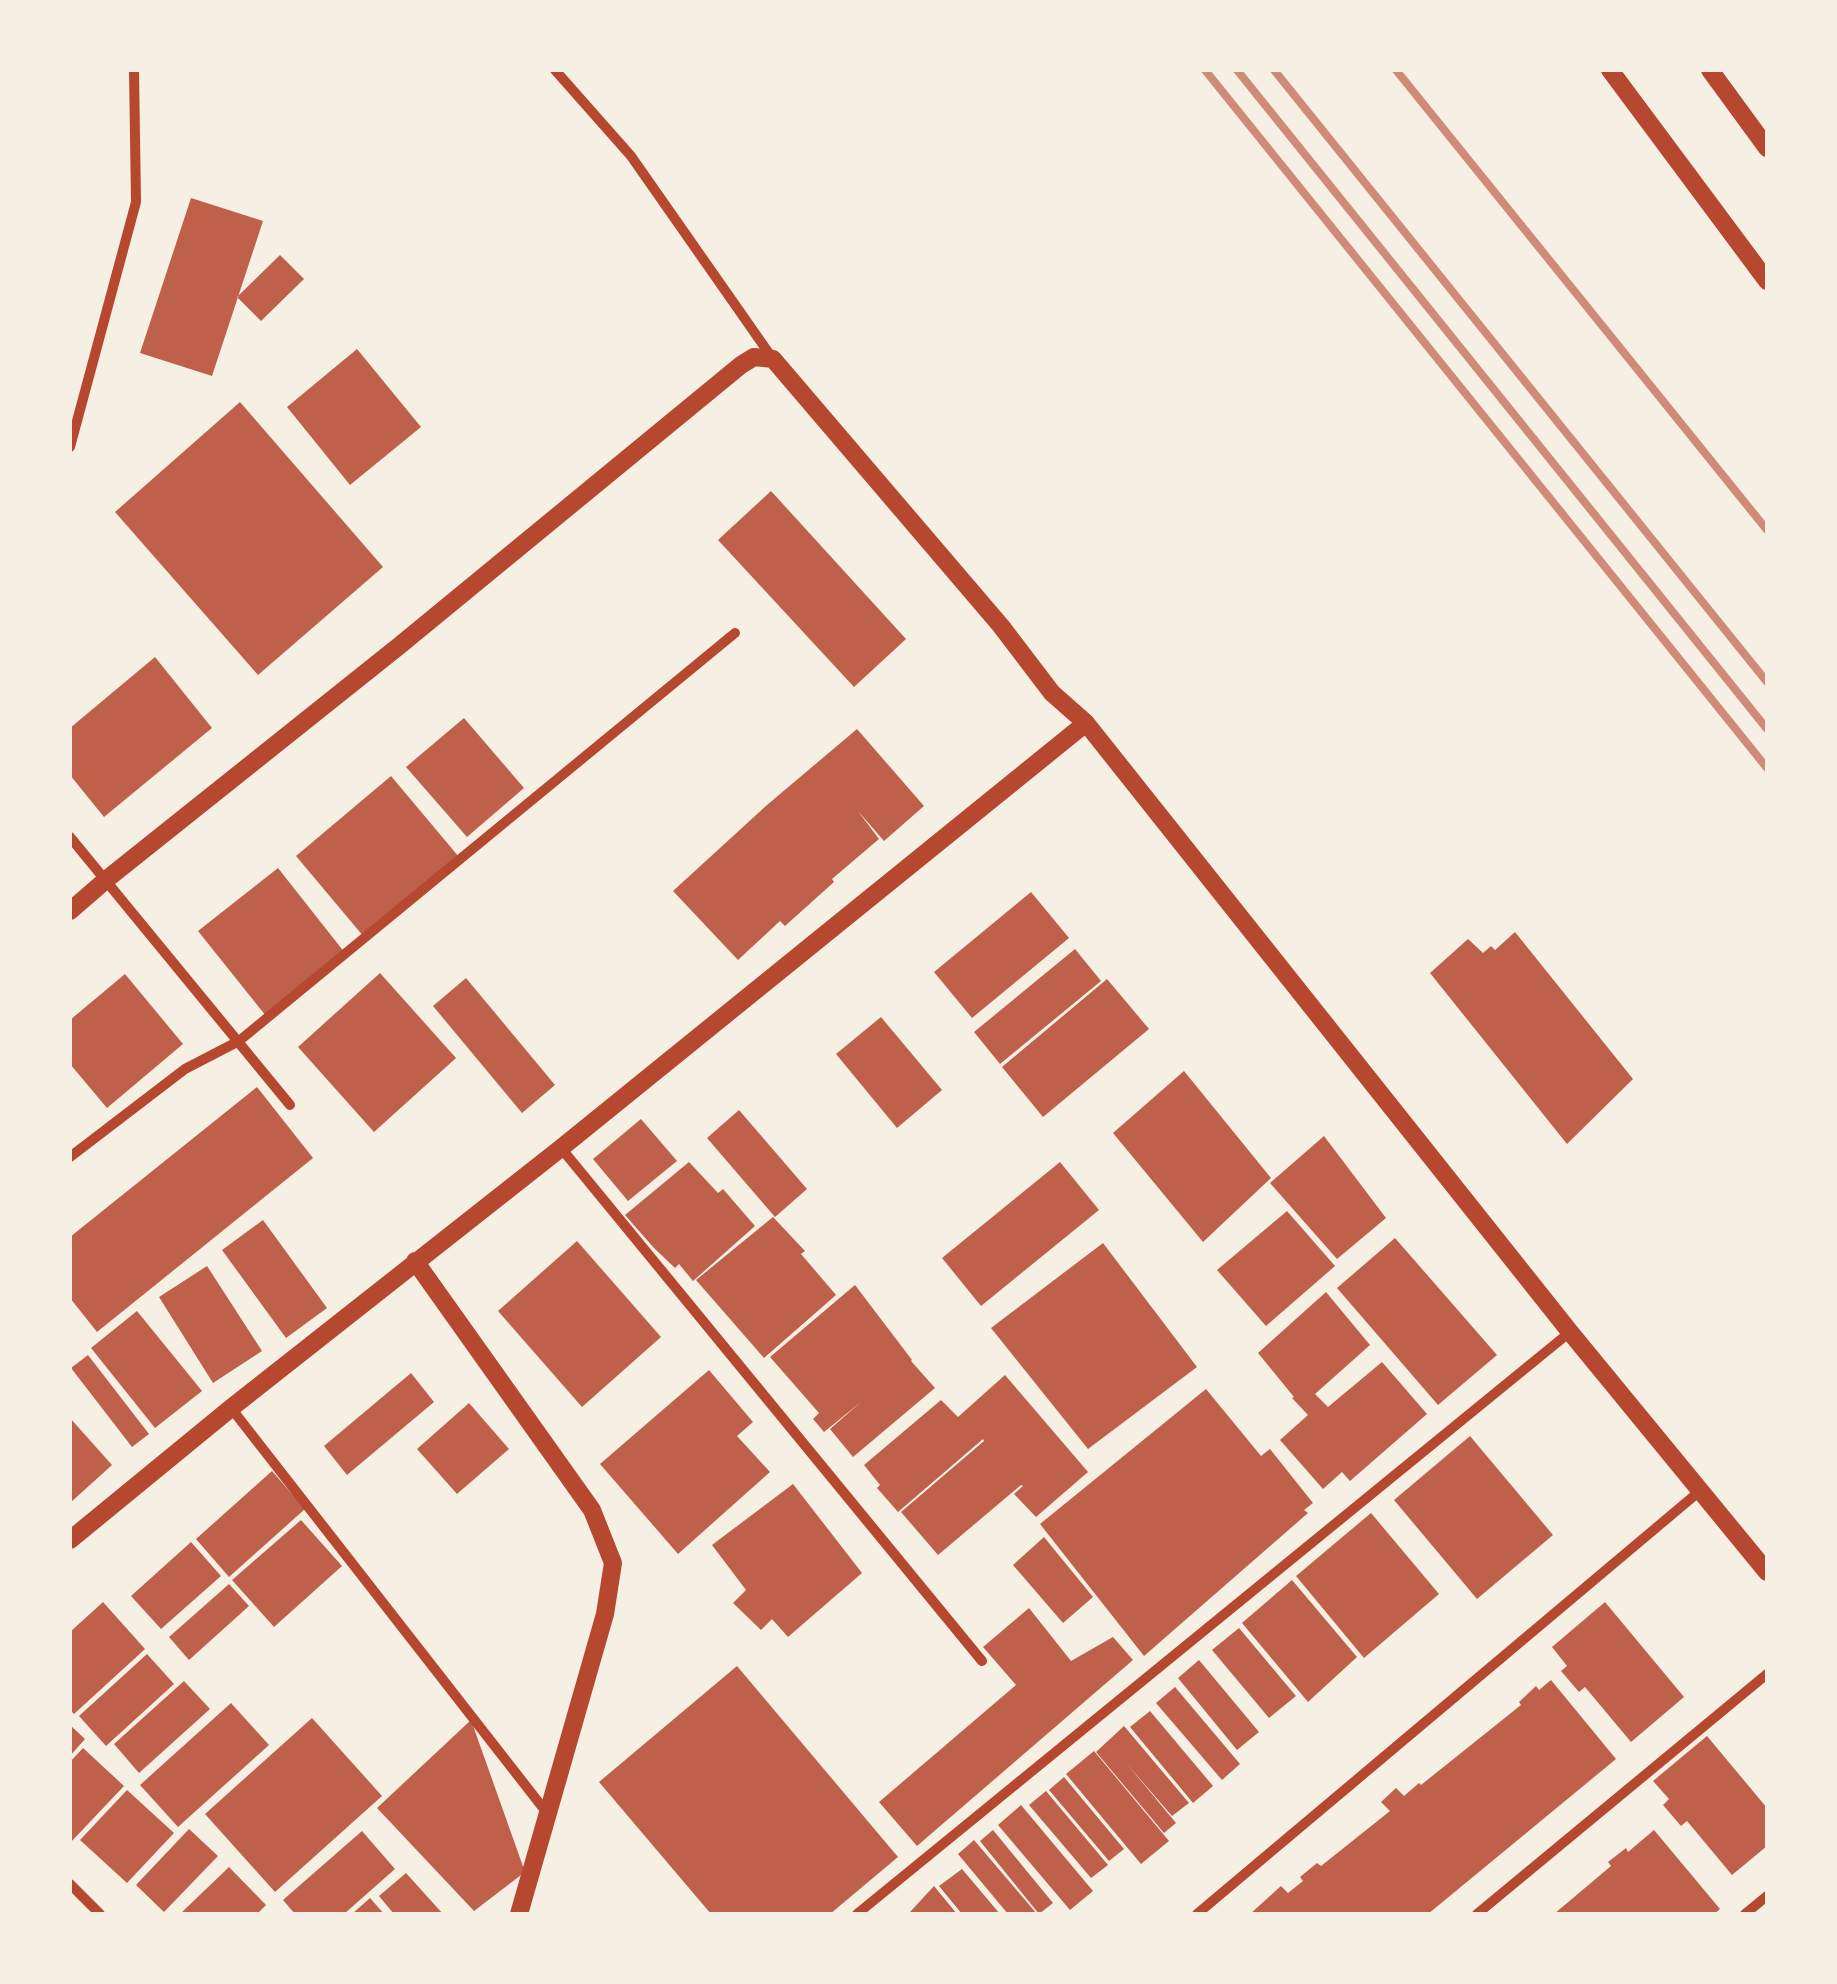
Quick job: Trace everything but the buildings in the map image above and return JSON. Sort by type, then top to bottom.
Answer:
[{"type":"street","points":[[70,447],[136,202],[134,70]]},
{"type":"street","points":[[556,70],[631,156],[774,360],[1000,626],[1052,693],[1086,723],[1570,1332],[1767,1572]]},
{"type":"street","points":[[1610,70],[1767,281]]},
{"type":"street","points":[[1710,70],[1767,148]]},
{"type":"street","points":[[70,911],[400,646],[741,364],[754,357],[774,360]]},
{"type":"street","points":[[70,1156],[186,1069],[240,1041],[735,632]]},
{"type":"street","points":[[70,1540],[1086,723]]},
{"type":"street","points":[[70,837],[290,1105]]},
{"type":"street","points":[[560,1148],[982,1661]]},
{"type":"street","points":[[415,1261],[592,1510],[613,1563],[606,1614],[519,1914]]},
{"type":"street","points":[[857,1914],[1570,1332]]},
{"type":"street","points":[[231,1408],[549,1815]]},
{"type":"street","points":[[1197,1914],[1700,1490]]},
{"type":"street","points":[[1477,1914],[1767,1674]]},
{"type":"street","points":[[70,1884],[100,1914]]},
{"type":"street","points":[[1745,1914],[1767,1896]]},
{"type":"railway","points":[[1205,70],[1767,768]]},
{"type":"railway","points":[[1237,70],[1767,729]]},
{"type":"railway","points":[[1274,70],[1767,682]]},
{"type":"railway","points":[[1396,70],[1767,530]]}]
